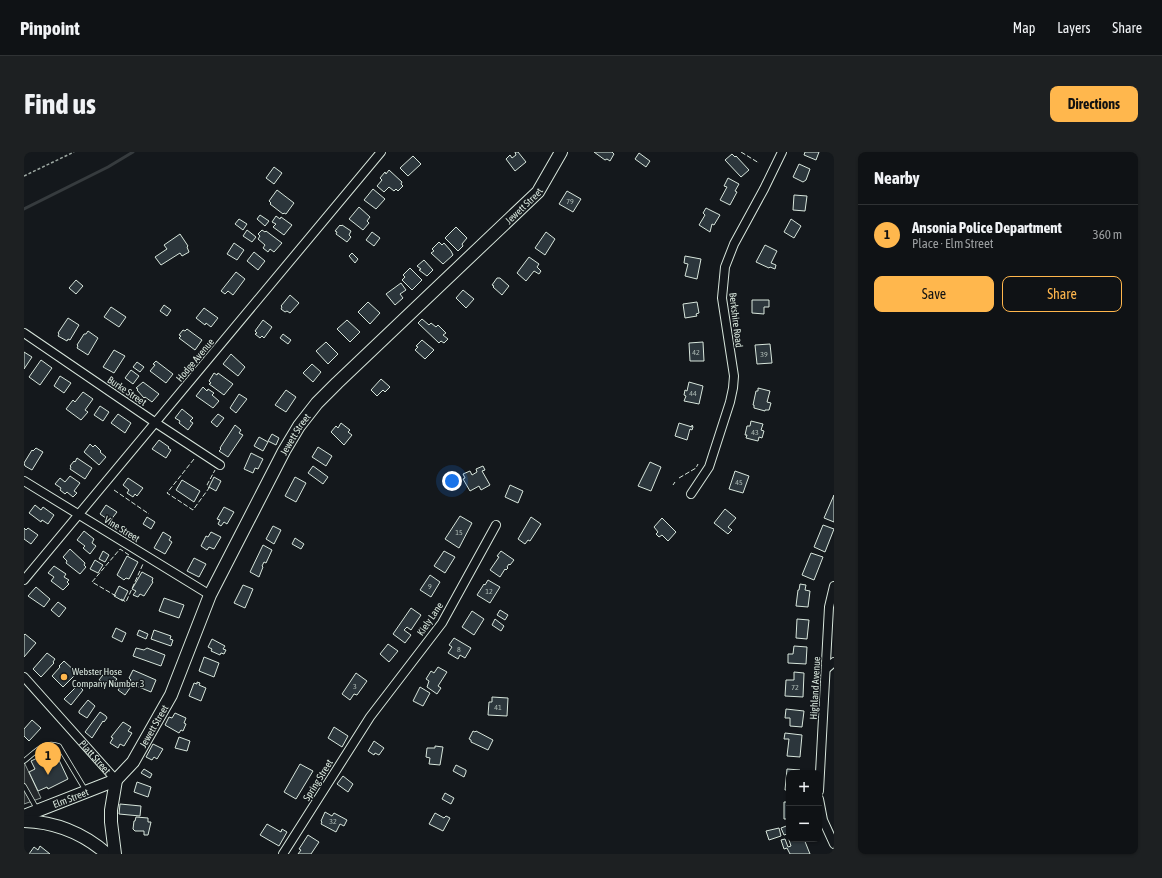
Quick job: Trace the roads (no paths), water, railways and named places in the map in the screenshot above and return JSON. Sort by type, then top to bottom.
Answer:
[{"type":"street","name":"Hodge Avenue","points":[[24,580],[381,152]]},
{"type":"street","name":"Jewett Street","points":[[116,780],[133,762],[171,694],[210,595],[284,451],[299,426],[317,403],[337,383],[538,192],[561,152]]},
{"type":"street","name":"Berkshire Road","points":[[691,494],[709,466],[733,388],[734,376],[722,298],[725,267],[734,244],[782,152]]},
{"type":"street","name":"Burke Street","points":[[24,333],[220,465]]},
{"type":"street","name":"Vine Street","points":[[24,480],[210,595]]},
{"type":"street","name":"Kiely Lane","points":[[370,717],[442,623],[496,525]]},
{"type":"street","name":"Highland Avenue","points":[[820,770],[826,668],[831,627],[829,607],[834,586]]},
{"type":"street","points":[[826,668],[834,662]]},
{"type":"street","name":"Platt Street","points":[[24,677],[116,780],[111,810],[115,854]]},
{"type":"street","name":"Spring Street","points":[[283,854],[370,717]]},
{"type":"street","name":"Elm Street","points":[[24,816],[116,780]]},
{"type":"street","points":[[820,806],[822,820],[834,844]]},
{"type":"street","name":"Elm Street","points":[[24,821],[51,824],[64,828],[83,836],[107,854]]},
{"type":"lane","points":[[24,761],[46,745],[53,743],[59,746],[86,792]]},
{"type":"lane","points":[[24,786],[38,811]]},
{"type":"waterway","points":[[24,209],[108,167],[133,152]]},
{"type":"place","name":"Webster Hose Company Number 3","points":[[64,677]]},
{"type":"place","name":"Ansonia Police Department","points":[[48,775]]}]
